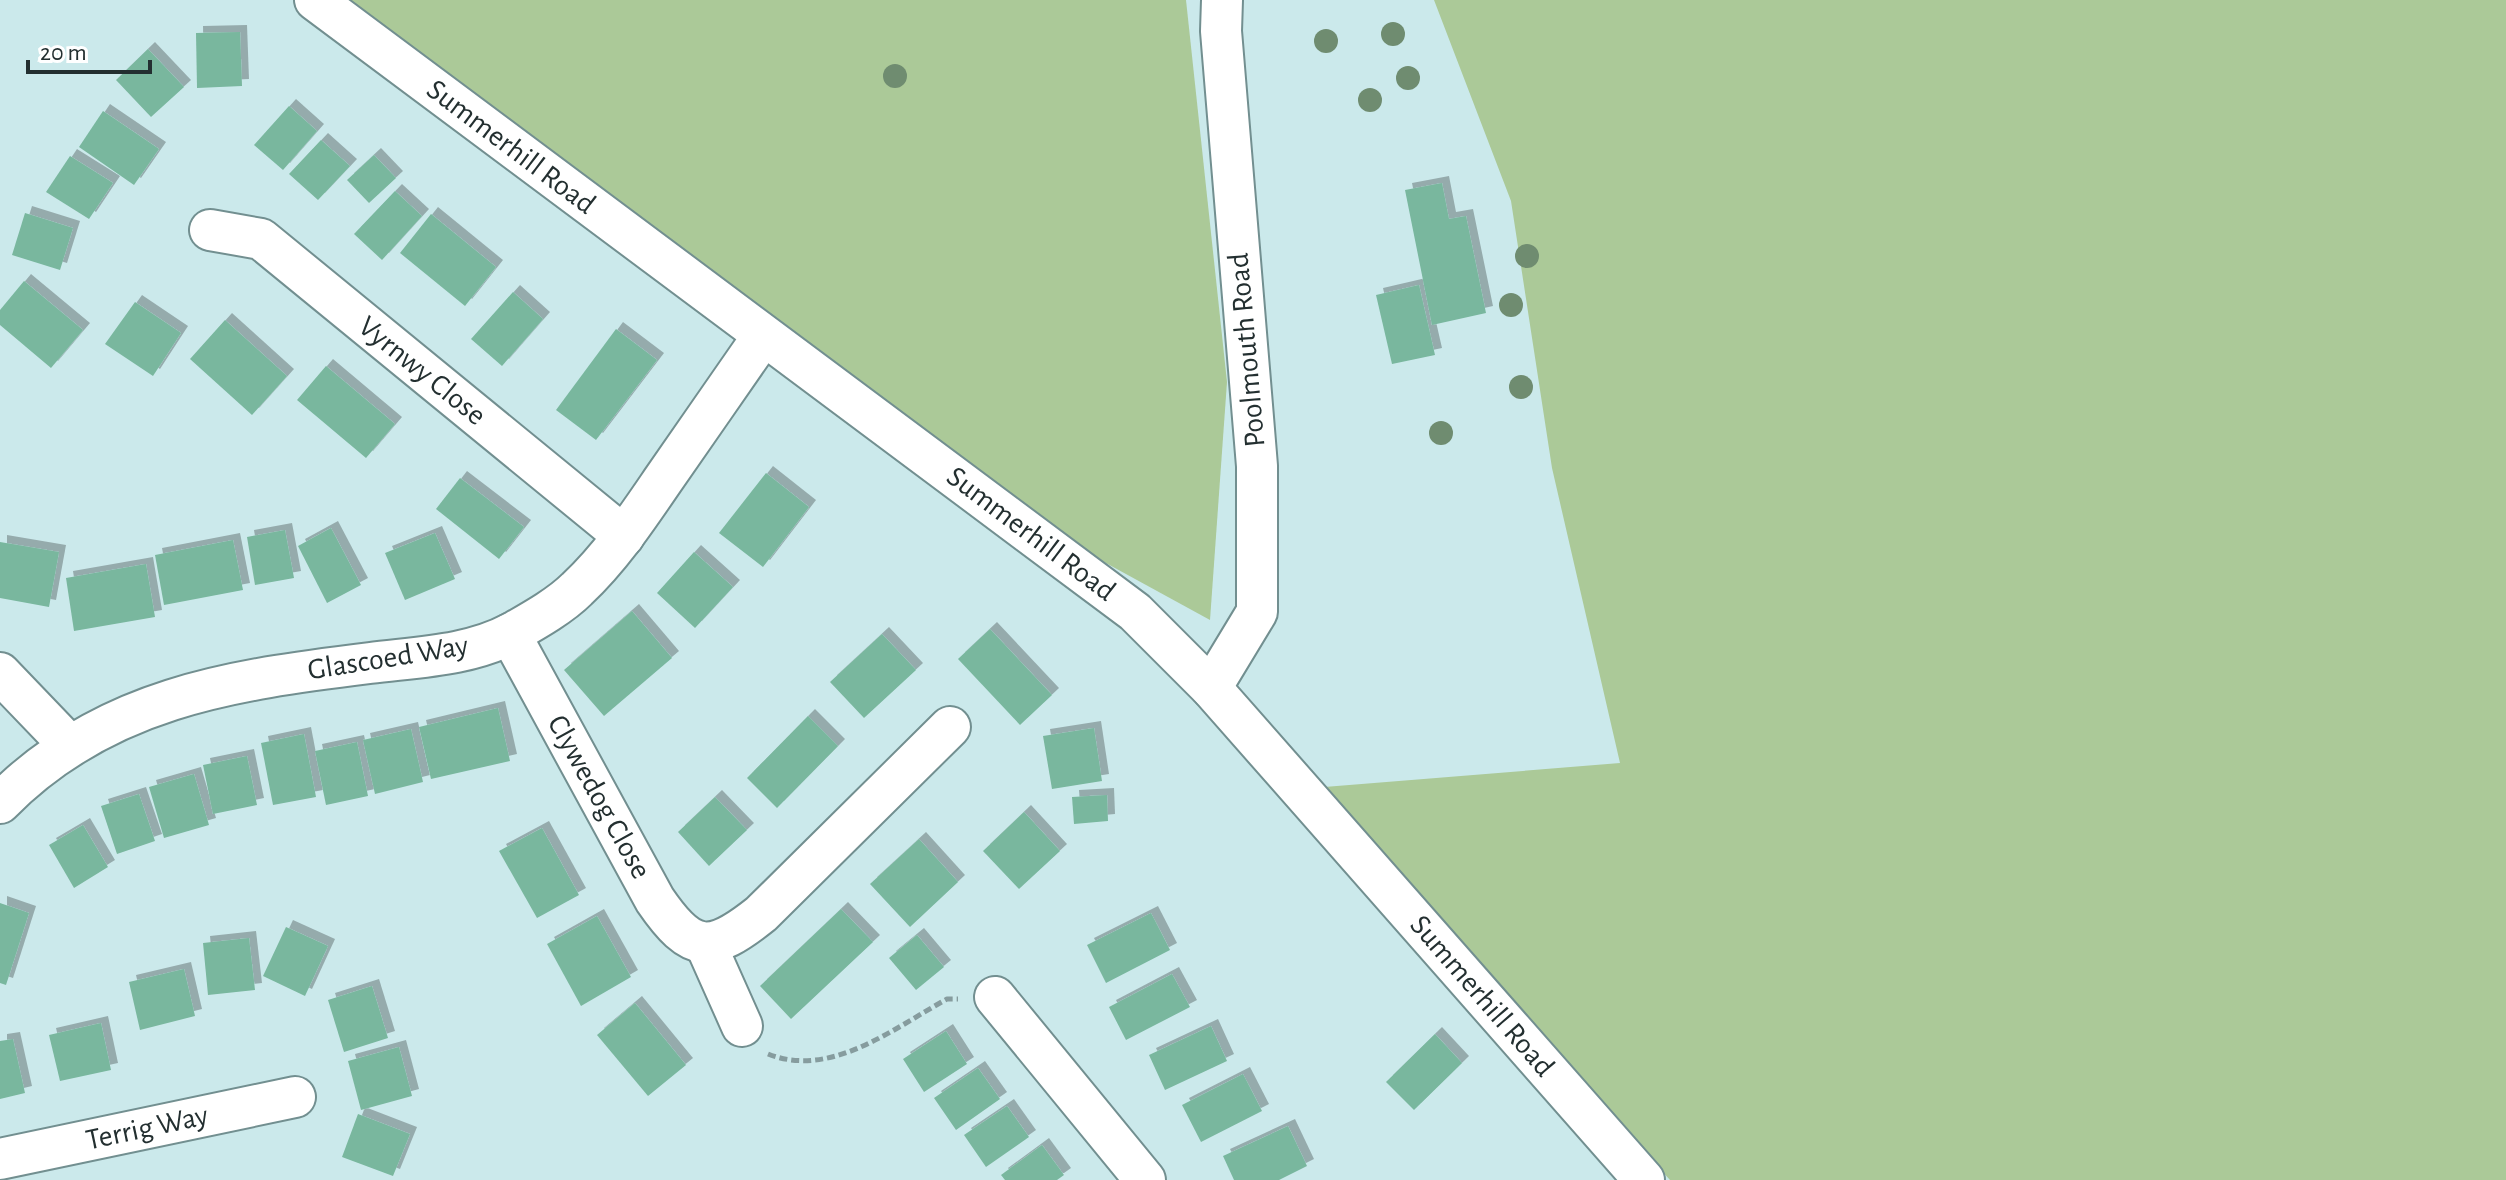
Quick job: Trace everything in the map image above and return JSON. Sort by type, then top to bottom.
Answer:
[{"type":"street","name":"Summerhill Road","points":[[315,0],[1135,612],[1211,688],[1644,1180]]},
{"type":"street","name":"Poolmouth Road","points":[[1211,688],[1257,612],[1257,466],[1221,31],[1222,0]]},
{"type":"street","name":"Vyrnwy Close","points":[[210,230],[261,239],[624,536]]},
{"type":"street","name":"Glascoed Way","points":[[0,803],[25,778],[70,746],[140,711],[203,688],[265,676],[464,651],[510,634],[576,591],[624,536],[763,336]]},
{"type":"street","name":"Clywedog Close","points":[[510,634],[655,900],[676,931],[705,943]]},
{"type":"street","points":[[0,673],[70,746]]},
{"type":"street","points":[[742,1026],[705,943],[733,936],[761,914],[950,727]]},
{"type":"street","points":[[995,997],[1145,1180]]},
{"type":"street","name":"Terrig Way","points":[[0,1159],[295,1097]]},
{"type":"path","points":[[742,1026],[750,1045],[797,1063],[840,1057],[947,999],[995,997]]},
{"type":"green space","points":[[345,0],[1186,0],[1227,382],[1210,620],[1104,562],[469,101]]},
{"type":"green space","points":[[1434,0],[2506,0],[2506,1180],[1670,1180],[1312,788],[1620,763],[1552,468],[1511,201]]},
{"type":"building","points":[[240,32],[242,86],[197,88],[196,33]]},
{"type":"building","points":[[148,49],[184,87],[151,117],[116,80]]},
{"type":"building","points":[[289,106],[317,131],[283,170],[254,145]]},
{"type":"building","points":[[103,111],[159,149],[134,185],[79,147]]},
{"type":"building","points":[[321,140],[350,166],[318,200],[289,174]]},
{"type":"building","points":[[374,155],[396,178],[369,203],[347,180]]},
{"type":"building","points":[[70,156],[113,183],[89,219],[46,192]]},
{"type":"building","points":[[1442,183],[1449,219],[1466,216],[1486,313],[1432,325],[1405,190]]},
{"type":"building","points":[[395,191],[422,216],[382,260],[354,234]]},
{"type":"building","points":[[25,213],[73,228],[60,270],[12,255]]},
{"type":"building","points":[[431,214],[496,267],[465,306],[400,253]]},
{"type":"building","points":[[24,281],[83,330],[51,368],[0,325],[0,310]]},
{"type":"building","points":[[1419,285],[1435,355],[1392,364],[1376,295]]},
{"type":"building","points":[[513,292],[543,319],[502,366],[471,339]]},
{"type":"building","points":[[135,302],[181,333],[153,376],[105,344]]},
{"type":"building","points":[[225,320],[287,376],[252,415],[190,359]]},
{"type":"building","points":[[616,329],[657,360],[596,440],[556,410]]},
{"type":"building","points":[[326,366],[395,424],[366,458],[297,400]]},
{"type":"building","points":[[766,473],[809,507],[763,567],[719,533]]},
{"type":"building","points":[[460,478],[524,527],[499,559],[436,509]]},
{"type":"building","points":[[331,528],[361,585],[327,603],[298,546]]},
{"type":"building","points":[[285,530],[294,578],[255,585],[247,537]]},
{"type":"building","points":[[435,533],[455,579],[405,600],[385,553]]},
{"type":"building","points":[[233,540],[243,590],[164,605],[155,555]]},
{"type":"building","points":[[0,542],[59,552],[49,607],[0,598]]},
{"type":"building","points":[[694,552],[733,587],[695,628],[657,593]]},
{"type":"building","points":[[146,564],[155,617],[74,631],[66,578]]},
{"type":"building","points":[[632,611],[672,658],[604,716],[564,670]]},
{"type":"building","points":[[990,629],[1052,695],[1020,725],[958,659]]},
{"type":"building","points":[[882,634],[916,670],[864,718],[830,682]]},
{"type":"building","points":[[498,708],[510,761],[431,779],[419,727]]},
{"type":"building","points":[[808,716],[838,746],[777,808],[747,778]]},
{"type":"building","points":[[1094,728],[1102,781],[1052,789],[1043,736]]},
{"type":"building","points":[[411,729],[423,782],[375,794],[363,740]]},
{"type":"building","points":[[304,734],[316,797],[273,805],[261,743]]},
{"type":"building","points":[[357,742],[368,796],[326,805],[315,751]]},
{"type":"building","points":[[247,756],[257,805],[213,814],[203,765]]},
{"type":"building","points":[[194,774],[209,825],[164,838],[149,787]]},
{"type":"building","points":[[139,794],[155,841],[117,854],[101,806]]},
{"type":"building","points":[[1107,795],[1108,821],[1074,824],[1072,797]]},
{"type":"building","points":[[715,797],[747,830],[709,866],[678,832]]},
{"type":"building","points":[[1024,812],[1060,851],[1019,889],[983,851]]},
{"type":"building","points":[[83,825],[108,867],[74,888],[49,845]]},
{"type":"building","points":[[542,828],[579,895],[537,918],[499,851]]},
{"type":"building","points":[[919,839],[958,882],[910,927],[870,884]]},
{"type":"building","points":[[0,903],[29,913],[6,985],[0,983]]},
{"type":"building","points":[[841,909],[873,942],[791,1019],[760,986]]},
{"type":"building","points":[[1151,913],[1170,950],[1106,983],[1087,945]]},
{"type":"building","points":[[597,916],[631,977],[581,1006],[547,944]]},
{"type":"building","points":[[286,927],[328,946],[305,996],[263,976]]},
{"type":"building","points":[[917,935],[944,967],[916,990],[889,958]]},
{"type":"building","points":[[249,938],[255,990],[208,995],[203,943]]},
{"type":"building","points":[[184,969],[195,1016],[140,1030],[129,982]]},
{"type":"building","points":[[1172,974],[1190,1007],[1126,1040],[1109,1007]]},
{"type":"building","points":[[372,986],[388,1038],[344,1052],[328,1000]]},
{"type":"building","points":[[635,1003],[686,1065],[648,1096],[597,1035]]},
{"type":"building","points":[[101,1023],[111,1070],[60,1081],[49,1035]]},
{"type":"building","points":[[1211,1026],[1227,1061],[1165,1090],[1149,1055]]},
{"type":"building","points":[[946,1031],[967,1064],[924,1092],[903,1059]]},
{"type":"building","points":[[1435,1034],[1462,1063],[1414,1110],[1386,1082]]},
{"type":"building","points":[[13,1039],[25,1093],[0,1099],[0,1041]]},
{"type":"building","points":[[399,1047],[412,1096],[361,1110],[348,1061]]},
{"type":"building","points":[[978,1068],[1000,1099],[956,1130],[934,1098]]},
{"type":"building","points":[[1243,1074],[1262,1111],[1201,1142],[1182,1105]]},
{"type":"building","points":[[1007,1106],[1029,1137],[986,1167],[964,1135]]},
{"type":"building","points":[[358,1114],[410,1134],[393,1176],[342,1157]]},
{"type":"building","points":[[1288,1126],[1307,1166],[1279,1180],[1234,1180],[1223,1156]]},
{"type":"building","points":[[1042,1145],[1064,1175],[1057,1180],[1005,1180],[1001,1175]]}]
